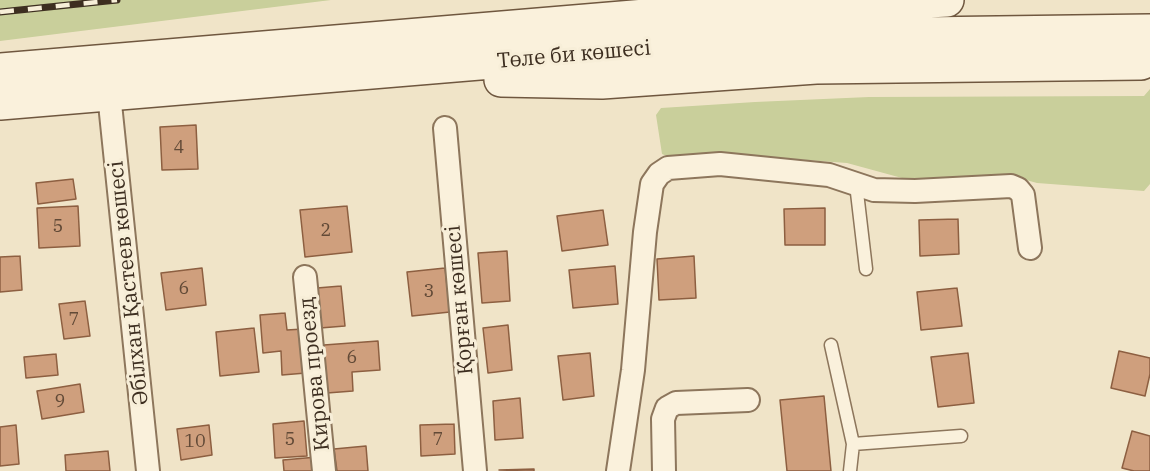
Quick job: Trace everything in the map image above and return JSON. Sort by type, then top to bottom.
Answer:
[{"type":"main road","points":[[374,38],[485,12],[553,0]]},
{"type":"main road","name":"Төле би көшесі","points":[[0,70],[657,15],[947,0]]},
{"type":"main road","name":"Төле би көшесі","points":[[0,104],[659,48],[922,34],[1150,31]]},
{"type":"main road","points":[[379,71],[495,80],[602,82],[816,67],[1141,63],[1150,59]]},
{"type":"street","name":"Әбілхан Қастеев көшесі","points":[[109,94],[148,471]]},
{"type":"street","name":"Қорған көшесі","points":[[445,128],[475,471]]},
{"type":"street","points":[[618,471],[633,370],[645,231],[652,184],[659,174],[668,168],[720,164],[829,175],[874,190],[1011,186],[1023,195],[1030,248]]},
{"type":"street","name":"Кирова проезд","points":[[305,277],[324,471]]},
{"type":"street","points":[[663,471],[663,419],[667,408],[676,403],[748,399]]},
{"type":"lane","points":[[856,184],[866,269]]},
{"type":"lane","points":[[831,345],[853,444],[850,471]]},
{"type":"lane","points":[[853,444],[961,436]]},
{"type":"green space","points":[[0,0],[331,0],[0,41]]},
{"type":"green space","points":[[1150,89],[1150,184],[1144,191],[1037,183],[1026,180],[913,181],[847,163],[779,158],[705,155],[669,157],[662,154],[656,115],[661,108],[755,102],[869,97],[1144,96]]},
{"type":"building","points":[[196,125],[198,169],[162,170],[160,127]]},
{"type":"building","points":[[73,179],[76,199],[38,204],[36,183]]},
{"type":"building","points":[[78,206],[80,246],[39,248],[37,208]]},
{"type":"building","points":[[347,206],[352,252],[305,257],[300,210]]},
{"type":"building","points":[[825,208],[825,245],[785,245],[784,209]]},
{"type":"building","points":[[603,210],[608,245],[562,251],[557,216]]},
{"type":"building","points":[[958,219],[959,254],[920,256],[919,220]]},
{"type":"building","points":[[507,251],[510,301],[482,303],[478,253]]},
{"type":"building","points":[[20,256],[22,290],[0,292],[0,257]]},
{"type":"building","points":[[694,256],[696,298],[659,300],[657,259]]},
{"type":"building","points":[[615,266],[618,304],[573,308],[569,270]]},
{"type":"building","points":[[202,268],[206,305],[166,310],[161,273]]},
{"type":"building","points":[[445,268],[450,312],[412,316],[407,272]]},
{"type":"building","points":[[341,286],[345,326],[320,328],[317,288]]},
{"type":"building","points":[[957,288],[962,326],[921,330],[917,292]]},
{"type":"building","points":[[85,301],[90,336],[64,339],[59,304]]},
{"type":"building","points":[[285,313],[287,330],[303,329],[306,373],[282,375],[281,351],[263,353],[260,315]]},
{"type":"building","points":[[508,325],[512,370],[488,373],[483,328]]},
{"type":"building","points":[[254,328],[259,372],[220,376],[216,332]]},
{"type":"building","points":[[378,341],[380,370],[352,372],[353,391],[327,393],[324,345]]},
{"type":"building","points":[[1119,351],[1150,358],[1150,374],[1145,396],[1111,388]]},
{"type":"building","points":[[590,353],[594,396],[563,400],[558,356]]},
{"type":"building","points":[[968,353],[974,403],[938,407],[931,357]]},
{"type":"building","points":[[56,354],[58,375],[26,378],[24,357]]},
{"type":"building","points":[[80,384],[84,412],[42,419],[37,391]]},
{"type":"building","points":[[824,396],[831,471],[787,471],[780,400]]},
{"type":"building","points":[[520,398],[523,438],[495,440],[493,401]]},
{"type":"building","points":[[304,421],[307,456],[275,458],[273,424]]},
{"type":"building","points":[[454,424],[455,454],[421,456],[420,425]]},
{"type":"building","points":[[16,425],[19,464],[0,466],[0,427]]},
{"type":"building","points":[[209,425],[212,455],[181,460],[177,429]]},
{"type":"building","points":[[1132,431],[1150,436],[1150,471],[1122,468]]},
{"type":"building","points":[[366,446],[368,471],[337,471],[334,449]]},
{"type":"building","points":[[108,451],[110,471],[66,471],[65,455]]},
{"type":"building","points":[[317,457],[319,471],[284,471],[283,460]]},
{"type":"building","points":[[534,469],[534,471],[499,470]]},
{"type":"railway","points":[[0,12],[117,0]]}]
